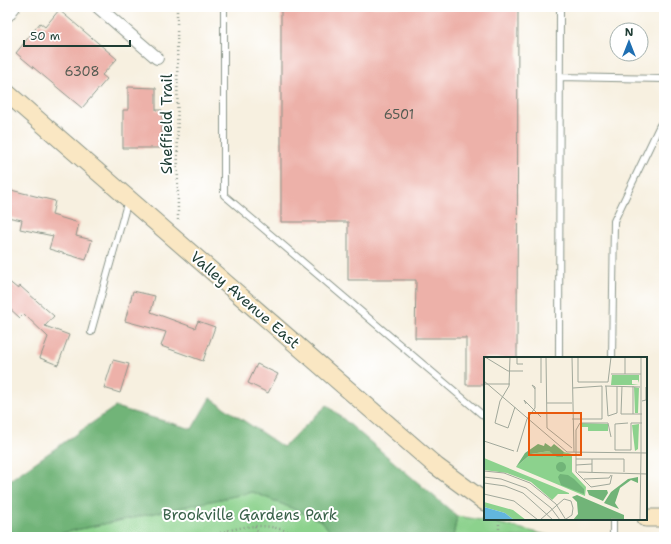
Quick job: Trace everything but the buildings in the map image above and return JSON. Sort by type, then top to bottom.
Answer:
[{"type":"main road","name":"Valley Avenue East","points":[[7,93],[436,466],[484,501]]},
{"type":"main road","points":[[647,518],[664,518]]},
{"type":"street","points":[[7,16],[14,7]]},
{"type":"street","points":[[98,7],[157,58]]},
{"type":"lane","points":[[224,7],[224,195],[484,416]]},
{"type":"lane","points":[[559,357],[560,7]]},
{"type":"lane","points":[[560,78],[664,79]]},
{"type":"lane","points":[[612,357],[614,221],[660,125],[664,125]]},
{"type":"lane","points":[[91,332],[129,199]]},
{"type":"lane","points":[[613,520],[613,537]]},
{"type":"path","name":"Sheffield Trail","points":[[177,7],[178,242]]},
{"type":"path","points":[[499,520],[499,537]]},
{"type":"path","points":[[209,537],[237,527],[255,525],[277,529],[300,537]]},
{"type":"path","points":[[255,525],[261,537]]},
{"type":"green space","points":[[210,398],[283,447],[327,405],[457,516],[453,537],[334,537],[322,521],[253,492],[43,537],[7,537],[7,482],[115,407],[192,429]]},
{"type":"green space","name":"Brookville Gardens Park","points":[[253,492],[322,521],[334,537],[43,537]]},
{"type":"green space","points":[[457,516],[493,522],[555,537],[453,537]]}]
